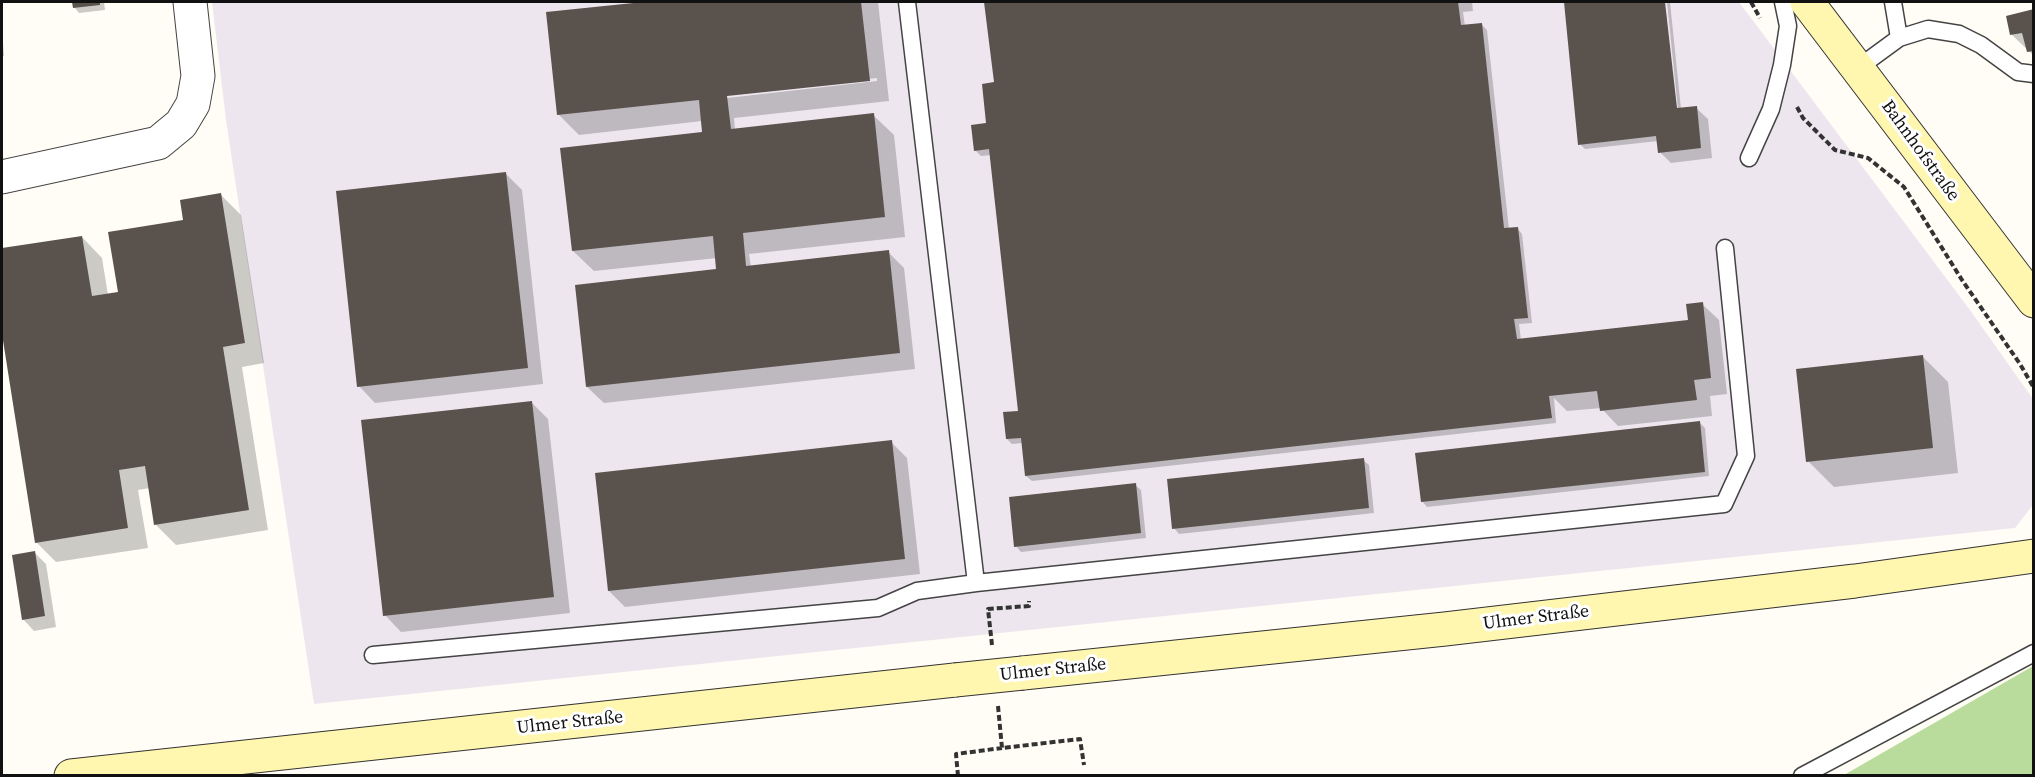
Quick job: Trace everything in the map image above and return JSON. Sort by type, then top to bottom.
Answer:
[{"type":"main road","name":"Bahnhofstraße","points":[[1807,2],[2034,301]]},
{"type":"main road","name":"Ulmer Straße","points":[[71,776],[1445,629],[1855,581],[2034,556]]},
{"type":"street","points":[[2,177],[158,143],[181,124],[193,104],[198,76],[190,2]]},
{"type":"lane","points":[[907,2],[976,583]]},
{"type":"lane","points":[[1749,158],[1771,109],[1782,65],[1788,26],[1784,2]]},
{"type":"lane","points":[[1893,2],[1899,38]]},
{"type":"lane","points":[[1858,68],[1899,38],[1928,29],[1959,34],[1981,45],[2018,72],[2034,74]]},
{"type":"lane","points":[[373,655],[878,608],[917,591],[976,583],[1724,504],[1746,456],[1725,248]]},
{"type":"lane","points":[[1802,776],[2034,653]]},
{"type":"path","points":[[1803,118],[1835,150],[1868,158],[1904,187],[1962,280],[2034,388]]},
{"type":"path","points":[[958,776],[956,754],[1002,748]]},
{"type":"shaded area","points":[[212,2],[1739,2],[1970,310],[2033,399],[2033,505],[2015,528],[314,704],[226,120]]},
{"type":"green space","points":[[2033,666],[2033,775],[1844,775]]},
{"type":"building","points":[[72,2],[100,2],[100,5],[73,8]]},
{"type":"building","points":[[643,2],[861,2],[870,81],[727,96],[731,129],[874,113],[885,217],[743,233],[746,266],[889,250],[900,353],[586,387],[575,285],[716,269],[713,236],[572,251],[560,148],[702,132],[699,100],[557,115],[546,12]]},
{"type":"building","points":[[984,2],[1458,2],[1461,25],[1482,23],[1504,228],[1518,227],[1528,318],[1514,319],[1517,339],[1688,320],[1686,304],[1703,302],[1711,378],[1694,380],[1697,400],[1600,411],[1597,391],[1549,396],[1552,418],[1025,476],[1021,438],[1006,439],[1003,412],[1018,411],[989,149],[974,151],[971,125],[986,123],[982,84],[994,82]]},
{"type":"building","points":[[1564,2],[1665,2],[1677,108],[1697,106],[1701,148],[1658,153],[1656,136],[1578,145]]},
{"type":"building","points":[[2034,9],[2034,51],[2027,52],[2022,33],[2010,35],[2006,16]]},
{"type":"building","points":[[506,172],[528,368],[357,387],[336,191]]},
{"type":"building","points":[[221,193],[245,343],[223,347],[249,510],[154,525],[145,466],[119,470],[128,528],[35,543],[2,334],[2,248],[82,236],[92,296],[118,292],[108,232],[183,220],[180,200]]},
{"type":"building","points":[[1923,355],[1933,448],[1806,462],[1796,369]]},
{"type":"building","points":[[532,401],[554,597],[383,616],[361,420]]},
{"type":"building","points":[[1700,421],[1705,472],[1421,502],[1415,453]]},
{"type":"building","points":[[892,440],[905,559],[608,591],[595,473]]},
{"type":"building","points":[[1364,458],[1369,508],[1172,529],[1167,479]]},
{"type":"building","points":[[1136,483],[1141,533],[1014,547],[1009,497]]},
{"type":"building","points":[[35,551],[45,616],[22,620],[12,555]]}]
